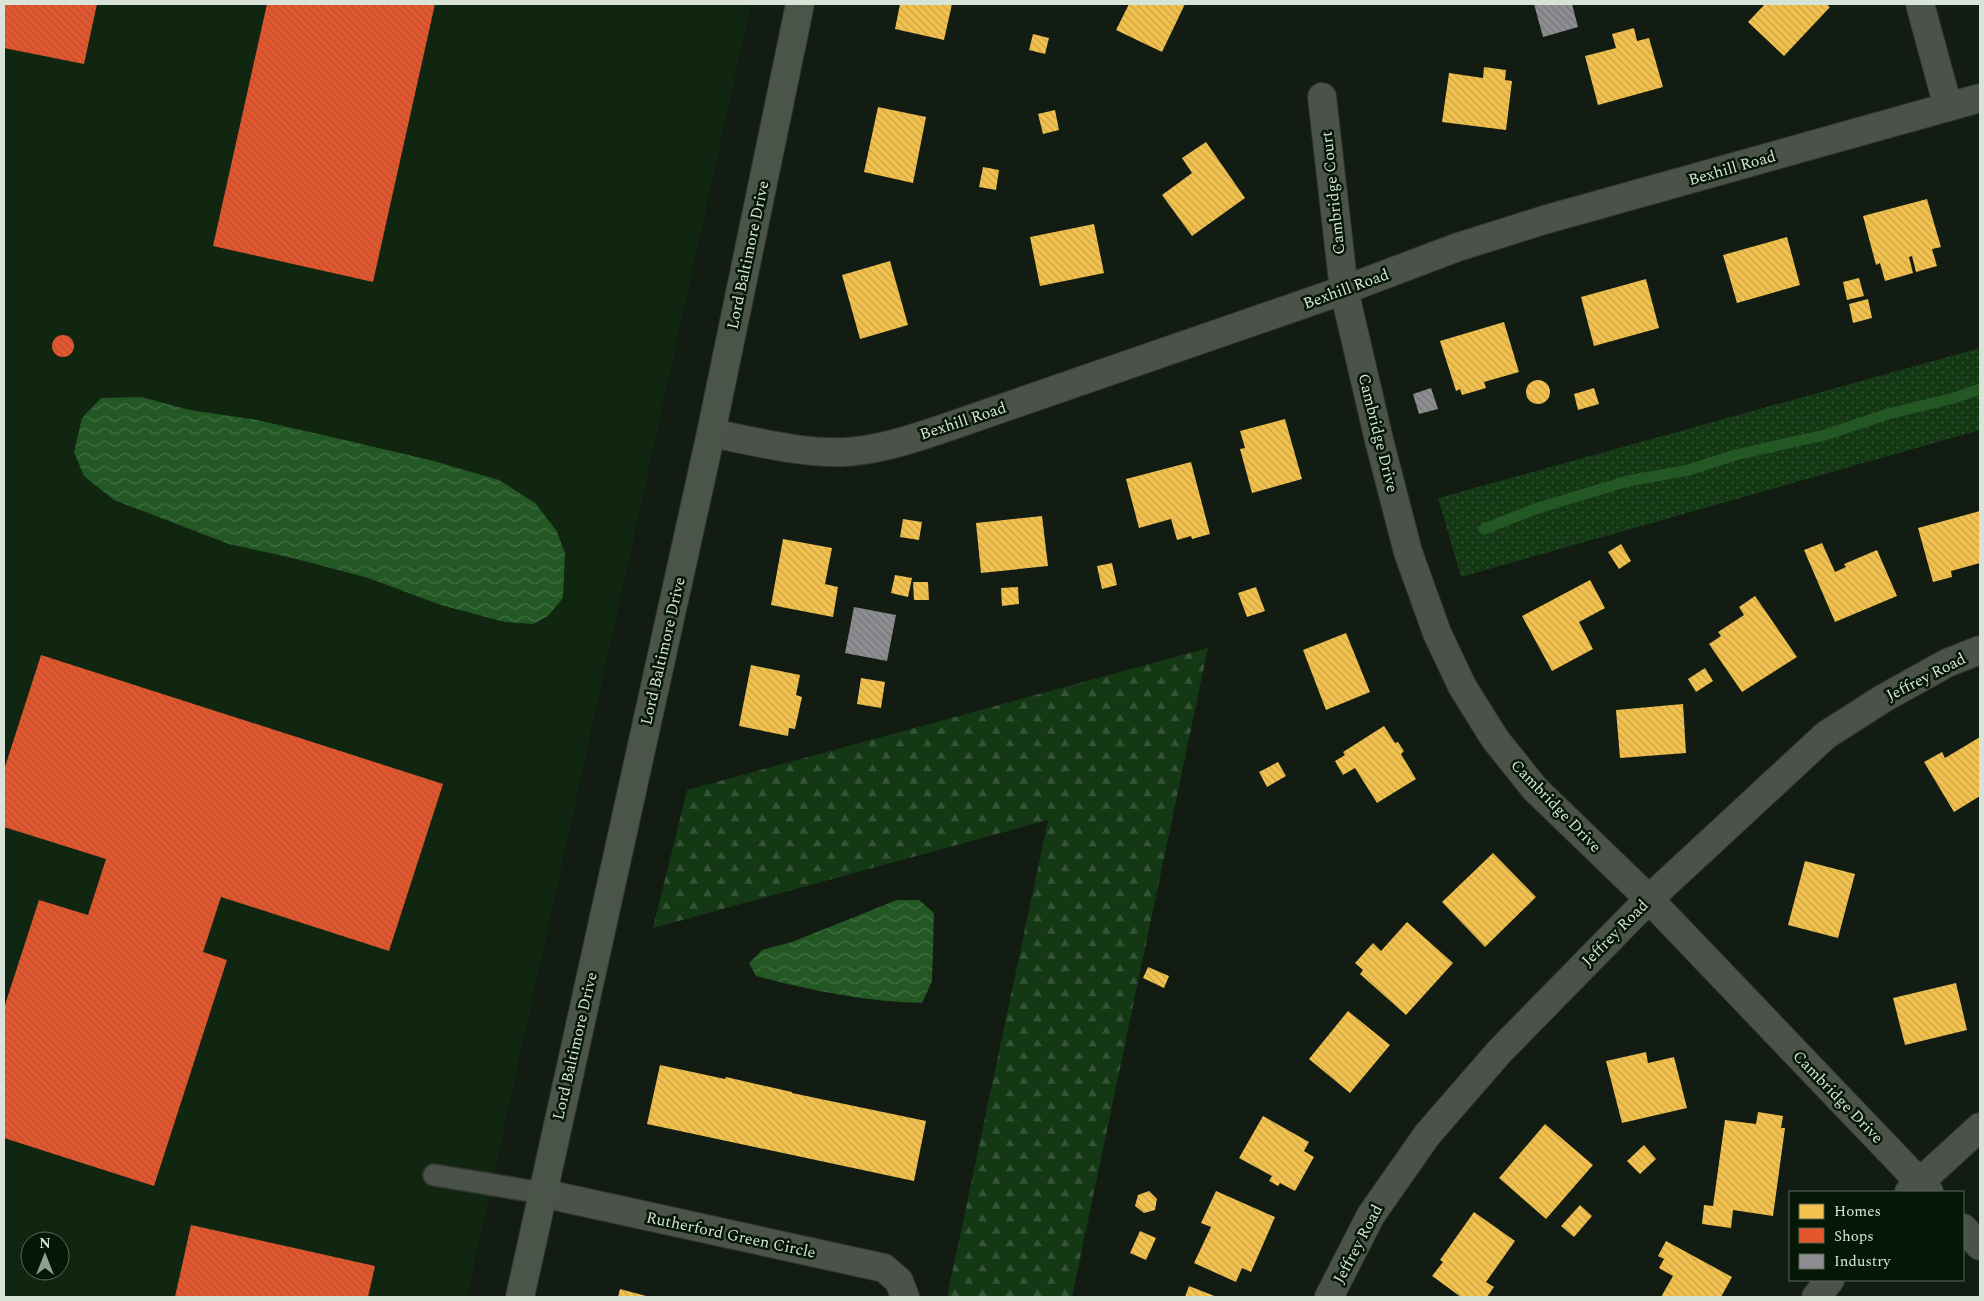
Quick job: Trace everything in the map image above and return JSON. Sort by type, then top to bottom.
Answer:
[{"type":"main road","name":"Lord Baltimore Drive","points":[[520,1297],[711,433],[800,4]]},
{"type":"street","points":[[1920,4],[1948,107]]},
{"type":"street","name":"Cambridge Court","points":[[1322,96],[1344,290]]},
{"type":"street","name":"Bexhill Road","points":[[711,433],[801,449],[845,452],[885,446],[939,430],[1344,290],[1458,247],[1544,220],[1980,98]]},
{"type":"street","name":"Cambridge Drive","points":[[1344,290],[1378,440],[1408,552],[1437,633],[1462,686],[1495,739],[1535,789],[1649,899],[1919,1189]]},
{"type":"street","name":"Jeffrey Road","points":[[1329,1297],[1371,1215],[1427,1135],[1500,1051],[1649,899],[1826,735],[1884,698],[1947,663],[1980,650]]},
{"type":"street","points":[[1919,1189],[1980,1126]]},
{"type":"street","name":"Rutherford Green Circle","points":[[542,1193],[884,1268],[899,1281],[905,1297]]},
{"type":"street","points":[[1964,1229],[1980,1246]]},
{"type":"street","points":[[1816,1297],[1829,1281]]},
{"type":"lane","points":[[434,1175],[542,1193]]},
{"type":"shaded area","points":[[4,4],[751,4],[467,1297],[4,1297]]},
{"type":"green space","points":[[1980,348],[1980,430],[1461,577],[1438,498]]},
{"type":"green space","points":[[1208,648],[1072,1297],[947,1297],[1048,820],[653,928],[687,790]]},
{"type":"water","points":[[141,397],[190,410],[257,420],[349,441],[434,461],[499,480],[535,503],[556,530],[565,553],[563,598],[548,616],[533,624],[505,622],[441,605],[368,578],[293,558],[229,544],[114,500],[84,476],[74,452],[82,418],[101,398]]},
{"type":"water","points":[[897,900],[919,900],[934,913],[932,981],[922,1003],[859,998],[796,986],[756,976],[749,963],[762,950],[792,942]]},
{"type":"building: Homes","points":[[900,4],[952,4],[944,40],[895,29]]},
{"type":"building: Homes","points":[[1129,4],[1185,4],[1162,52],[1116,30]]},
{"type":"building: Homes","points":[[1765,4],[1826,4],[1830,7],[1784,56],[1748,22]]},
{"type":"building: Homes","points":[[1634,28],[1637,41],[1649,38],[1663,87],[1598,105],[1585,56],[1616,48],[1612,34]]},
{"type":"building: Homes","points":[[1033,34],[1049,38],[1045,54],[1029,50]]},
{"type":"building: Homes","points":[[1484,67],[1506,70],[1505,80],[1512,81],[1506,130],[1442,122],[1449,73],[1483,78]]},
{"type":"building: Homes","points":[[878,107],[926,117],[913,183],[864,172]]},
{"type":"building: Homes","points":[[1055,110],[1059,130],[1043,134],[1038,114]]},
{"type":"building: Homes","points":[[1206,142],[1245,198],[1192,236],[1162,195],[1192,173],[1182,158]]},
{"type":"building: Homes","points":[[983,167],[999,170],[996,190],[979,187]]},
{"type":"building: Homes","points":[[1927,199],[1941,247],[1932,249],[1937,266],[1916,272],[1912,256],[1909,257],[1913,273],[1885,281],[1880,263],[1876,265],[1863,216]]},
{"type":"building: Homes","points":[[1094,224],[1104,273],[1040,286],[1030,237]]},
{"type":"building: Homes","points":[[1787,237],[1800,285],[1737,303],[1723,255]]},
{"type":"building: Homes","points":[[890,261],[908,325],[860,339],[842,275]]},
{"type":"building: Homes","points":[[1859,278],[1864,296],[1847,300],[1843,282]]},
{"type":"building: Homes","points":[[1646,279],[1659,328],[1594,346],[1581,297]]},
{"type":"building: Homes","points":[[1868,299],[1872,318],[1853,323],[1849,304]]},
{"type":"building: Homes","points":[[1504,322],[1519,372],[1484,382],[1486,388],[1462,395],[1460,389],[1456,391],[1440,341]]},
{"type":"building: Homes","points":[[1538,380],[1543,381],[1549,387],[1549,397],[1543,403],[1538,404],[1533,403],[1527,397],[1526,392],[1527,387],[1533,381]]},
{"type":"building: Homes","points":[[1594,388],[1599,404],[1578,410],[1574,394]]},
{"type":"building: Homes","points":[[1285,419],[1302,479],[1252,493],[1240,449],[1245,448],[1240,431]]},
{"type":"building: Homes","points":[[1191,462],[1210,534],[1192,539],[1191,536],[1177,540],[1171,519],[1139,528],[1126,479]]},
{"type":"building: Homes","points":[[1980,511],[1980,563],[1951,571],[1952,577],[1933,582],[1918,528]]},
{"type":"building: Homes","points":[[1042,516],[1048,566],[981,573],[976,523]]},
{"type":"building: Homes","points":[[903,519],[922,522],[919,540],[900,537]]},
{"type":"building: Homes","points":[[783,539],[832,548],[825,584],[838,587],[833,617],[771,605]]},
{"type":"building: Homes","points":[[1822,543],[1835,572],[1846,567],[1844,564],[1877,550],[1897,596],[1835,622],[1804,550]]},
{"type":"building: Homes","points":[[1621,544],[1631,561],[1619,569],[1608,552]]},
{"type":"building: Homes","points":[[1112,563],[1117,585],[1102,589],[1097,566]]},
{"type":"building: Homes","points":[[895,575],[912,578],[908,597],[891,593]]},
{"type":"building: Homes","points":[[1590,580],[1605,608],[1579,622],[1593,649],[1552,671],[1522,616]]},
{"type":"building: Homes","points":[[913,582],[928,582],[929,600],[914,600]]},
{"type":"building: Homes","points":[[1018,587],[1019,604],[1002,606],[1001,588]]},
{"type":"building: Homes","points":[[1256,587],[1265,611],[1247,617],[1238,593]]},
{"type":"building: Homes","points":[[1755,596],[1797,657],[1742,692],[1709,644],[1721,636],[1718,632],[1744,615],[1739,607]]},
{"type":"building: Homes","points":[[1346,633],[1370,692],[1326,710],[1303,650]]},
{"type":"building: Homes","points":[[751,665],[800,675],[796,695],[802,697],[795,729],[789,728],[788,736],[739,726]]},
{"type":"building: Homes","points":[[1705,668],[1713,681],[1696,692],[1688,679]]},
{"type":"building: Homes","points":[[861,678],[885,682],[881,708],[857,704]]},
{"type":"building: Homes","points":[[1683,704],[1686,753],[1620,758],[1616,710]]},
{"type":"building: Homes","points":[[1384,726],[1395,743],[1398,742],[1404,751],[1401,754],[1416,779],[1377,803],[1355,768],[1343,775],[1335,761],[1345,755],[1343,752]]},
{"type":"building: Homes","points":[[1980,737],[1980,796],[1954,812],[1924,762],[1942,752],[1945,758]]},
{"type":"building: Homes","points":[[1278,762],[1286,776],[1267,787],[1259,772]]},
{"type":"building: Homes","points":[[1493,853],[1536,897],[1485,947],[1442,902]]},
{"type":"building: Homes","points":[[1805,861],[1855,874],[1838,938],[1788,925]]},
{"type":"building: Homes","points":[[1407,922],[1453,963],[1406,1015],[1360,974],[1363,970],[1355,963],[1373,943],[1381,951]]},
{"type":"building: Homes","points":[[1148,967],[1169,976],[1164,988],[1143,978]]},
{"type":"building: Homes","points":[[1956,983],[1967,1030],[1905,1045],[1893,998]]},
{"type":"building: Homes","points":[[1348,1011],[1390,1045],[1350,1093],[1309,1059]]},
{"type":"building: Homes","points":[[1646,1052],[1648,1063],[1674,1057],[1687,1108],[1622,1123],[1606,1061]]},
{"type":"building: Homes","points":[[660,1065],[725,1079],[726,1077],[926,1121],[914,1181],[647,1124]]},
{"type":"building: Homes","points":[[1758,1112],[1783,1116],[1781,1128],[1785,1128],[1773,1216],[1733,1210],[1731,1228],[1702,1224],[1704,1205],[1713,1206],[1725,1120],[1756,1124]]},
{"type":"building: Homes","points":[[1263,1116],[1309,1142],[1304,1151],[1314,1157],[1295,1191],[1280,1183],[1278,1186],[1269,1181],[1272,1176],[1239,1158]]},
{"type":"building: Homes","points":[[1545,1124],[1593,1165],[1546,1219],[1499,1178]]},
{"type":"building: Homes","points":[[1644,1145],[1656,1159],[1640,1174],[1627,1161]]},
{"type":"building: Homes","points":[[1149,1191],[1157,1199],[1155,1210],[1144,1213],[1135,1206],[1138,1195]]},
{"type":"building: Homes","points":[[1216,1191],[1275,1217],[1251,1272],[1242,1268],[1236,1282],[1194,1263],[1211,1227],[1201,1223]]},
{"type":"building: Homes","points":[[1580,1205],[1592,1216],[1574,1237],[1561,1226]]},
{"type":"building: Homes","points":[[1474,1212],[1515,1241],[1486,1282],[1494,1287],[1487,1297],[1461,1297],[1432,1276],[1443,1262],[1440,1260]]},
{"type":"building: Homes","points":[[1140,1231],[1156,1238],[1146,1260],[1130,1253]]},
{"type":"building: Homes","points":[[1666,1241],[1732,1277],[1721,1297],[1661,1297],[1673,1276],[1659,1268],[1664,1259],[1658,1256]]},
{"type":"building: Homes","points":[[1189,1286],[1217,1297],[1185,1297]]},
{"type":"building: Homes","points":[[620,1289],[650,1297],[618,1297]]},
{"type":"building: Shops","points":[[4,4],[97,4],[84,64],[4,48]]},
{"type":"building: Shops","points":[[267,4],[435,4],[373,282],[213,246]]},
{"type":"building: Shops","points":[[63,335],[71,338],[74,346],[71,354],[63,357],[55,354],[52,346],[55,338]]},
{"type":"building: Shops","points":[[41,655],[443,784],[389,951],[221,897],[203,952],[227,960],[154,1186],[4,1138],[4,1008],[39,900],[88,915],[106,859],[4,827],[4,770]]},
{"type":"building: Shops","points":[[191,1225],[375,1266],[368,1297],[175,1297]]},
{"type":"building: Industry","points":[[1534,4],[1572,4],[1578,27],[1543,37]]},
{"type":"building: Industry","points":[[1431,388],[1438,409],[1419,414],[1413,394]]},
{"type":"building: Industry","points":[[854,607],[896,615],[887,661],[845,653]]},
{"type":"waterway","points":[[1484,529],[1538,508],[1628,481],[1689,470],[1735,455],[1825,435],[1888,414],[1954,398],[1980,389]]}]
